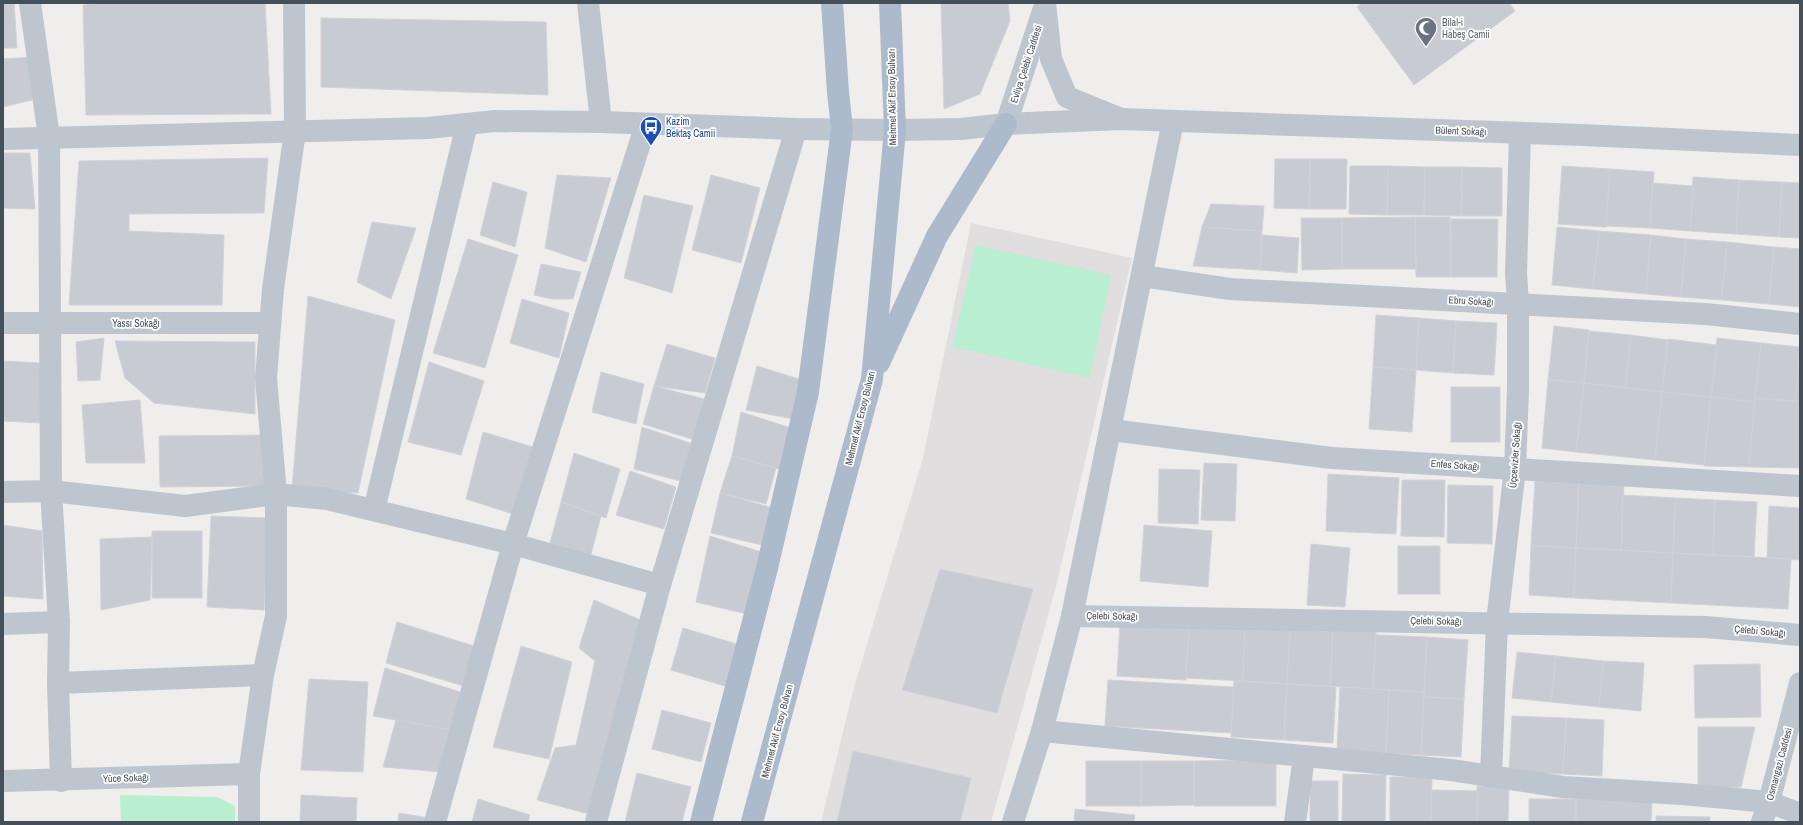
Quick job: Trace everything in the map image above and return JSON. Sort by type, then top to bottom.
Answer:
[{"type":"main road","points":[[701,822],[767,568],[808,392],[842,129],[832,3]]},
{"type":"main road","name":"Mehmet Akif Ersoy Bulvarı","points":[[752,822],[872,379],[894,130],[890,3]]},
{"type":"main road","points":[[872,379],[937,236],[1006,124]]},
{"type":"street","points":[[30,3],[49,137],[51,491],[58,622],[61,781]]},
{"type":"street","points":[[249,822],[248,774],[263,675],[276,616],[276,494],[266,378],[273,288],[295,131],[294,3]]},
{"type":"street","points":[[588,3],[601,122]]},
{"type":"street","points":[[1045,3],[1051,59],[1066,97],[1121,119]]},
{"type":"street","name":"Evliya Çelebi Caddesi","points":[[1006,124],[1045,3]]},
{"type":"street","points":[[3,139],[428,128],[495,121],[601,122],[796,129],[894,130],[961,129],[1006,124],[1121,119]]},
{"type":"street","name":"Bülent Sokağı","points":[[1121,119],[1520,133],[1800,145]]},
{"type":"street","points":[[1013,822],[1042,731],[1072,616],[1173,121]]},
{"type":"street","points":[[374,510],[467,124]]},
{"type":"street","points":[[435,822],[513,544],[646,124]]},
{"type":"street","points":[[596,822],[660,585],[796,129]]},
{"type":"street","name":"Üçcevizler Sokağı","points":[[1491,777],[1497,622],[1515,469],[1518,389],[1518,303],[1516,273],[1520,133]]},
{"type":"street","name":"Ebru Sokağı","points":[[1142,276],[1230,289],[1706,314],[1800,324]]},
{"type":"street","name":"Yassı Sokağı","points":[[3,323],[270,323]]},
{"type":"street","name":"Enfes Sokağı","points":[[1111,430],[1332,458],[1800,486]]},
{"type":"street","points":[[3,492],[51,491],[185,506],[276,494],[327,499],[513,544],[660,585]]},
{"type":"street","name":"Çelebi Sokağı","points":[[1072,616],[1497,622],[1705,627],[1800,635]]},
{"type":"street","points":[[3,624],[58,622]]},
{"type":"street","points":[[58,683],[263,675]]},
{"type":"street","name":"Osmangazi Caddesi","points":[[1765,812],[1800,683]]},
{"type":"street","points":[[1042,731],[1451,770],[1563,787],[1690,795],[1765,812],[1800,814]]},
{"type":"street","points":[[1295,822],[1304,757]]},
{"type":"street","name":"Yüce Sokağı","points":[[3,781],[61,781],[248,774]]},
{"type":"shaded area","points":[[971,223],[1132,258],[1057,583],[991,822],[821,822],[853,691],[923,458]]},
{"type":"green space","points":[[976,245],[1111,275],[1090,378],[952,347]]},
{"type":"green space","points":[[120,795],[217,797],[235,806],[235,822],[121,822]]},
{"type":"building","points":[[3,3],[14,3],[17,48],[3,48]]},
{"type":"building","points":[[101,3],[265,3],[271,114],[86,115],[83,5]]},
{"type":"building","points":[[941,3],[1008,3],[1010,21],[980,94],[944,109]]},
{"type":"building","name":"Bilal-i Habeş Camii","points":[[1362,3],[1509,3],[1515,11],[1414,85],[1357,7]]},
{"type":"building","points":[[321,18],[546,22],[548,95],[321,87]]},
{"type":"building","points":[[33,57],[36,99],[3,107],[3,59]]},
{"type":"building","points":[[3,153],[30,153],[35,209],[3,208]]},
{"type":"building","points":[[268,158],[264,213],[129,214],[129,231],[224,235],[222,305],[69,305],[79,161]]},
{"type":"building","points":[[1275,159],[1310,159],[1309,209],[1274,208]]},
{"type":"building","points":[[1310,159],[1347,159],[1346,209],[1309,209]]},
{"type":"building","points":[[1350,166],[1388,166],[1387,215],[1349,214]]},
{"type":"building","points":[[1388,166],[1425,167],[1424,215],[1387,215]]},
{"type":"building","points":[[1562,166],[1610,169],[1606,227],[1558,224]]},
{"type":"building","points":[[1425,167],[1462,167],[1461,216],[1424,215]]},
{"type":"building","points":[[1462,167],[1502,168],[1502,216],[1461,216]]},
{"type":"building","points":[[1610,169],[1654,172],[1650,228],[1606,226]]},
{"type":"building","points":[[557,175],[611,178],[586,262],[545,248]]},
{"type":"building","points":[[711,175],[760,188],[741,263],[692,250]]},
{"type":"building","points":[[1693,177],[1739,180],[1736,234],[1690,231]]},
{"type":"building","points":[[1739,180],[1782,182],[1779,237],[1736,234]]},
{"type":"building","points":[[493,182],[527,192],[515,247],[480,235]]},
{"type":"building","points":[[1782,182],[1800,183],[1800,238],[1779,237]]},
{"type":"building","points":[[1653,183],[1693,186],[1690,231],[1650,228]]},
{"type":"building","points":[[644,195],[693,206],[672,293],[624,278]]},
{"type":"building","points":[[1211,204],[1264,206],[1262,231],[1202,227]]},
{"type":"building","points":[[1415,217],[1450,217],[1451,277],[1416,277]]},
{"type":"building","points":[[1415,217],[1416,269],[1342,269],[1342,218]]},
{"type":"building","points":[[1301,218],[1342,218],[1342,269],[1302,270]]},
{"type":"building","points":[[1451,219],[1498,219],[1497,277],[1451,277]]},
{"type":"building","points":[[372,222],[416,228],[391,299],[357,282]]},
{"type":"building","points":[[1202,227],[1262,231],[1260,270],[1193,266]]},
{"type":"building","points":[[1557,227],[1599,231],[1593,289],[1552,285]]},
{"type":"building","points":[[1599,231],[1651,235],[1646,294],[1593,289]]},
{"type":"building","points":[[1262,235],[1299,238],[1297,273],[1260,270]]},
{"type":"building","points":[[1651,235],[1686,239],[1681,297],[1646,294]]},
{"type":"building","points":[[468,239],[518,255],[485,368],[433,353]]},
{"type":"building","points":[[1686,239],[1727,242],[1722,300],[1681,297]]},
{"type":"building","points":[[1727,242],[1774,247],[1769,304],[1722,300]]},
{"type":"building","points":[[1774,247],[1800,249],[1800,307],[1769,304]]},
{"type":"building","points":[[541,264],[581,272],[573,299],[552,299],[534,295]]},
{"type":"building","points":[[308,296],[395,320],[358,493],[292,489]]},
{"type":"building","points":[[522,299],[569,313],[559,358],[510,343]]},
{"type":"building","points":[[1376,315],[1419,318],[1416,370],[1373,367]]},
{"type":"building","points":[[1419,318],[1456,321],[1453,373],[1416,370]]},
{"type":"building","points":[[1456,321],[1497,323],[1494,375],[1453,373]]},
{"type":"building","points":[[1554,326],[1589,330],[1584,383],[1548,380]]},
{"type":"building","points":[[1589,331],[1631,335],[1625,388],[1584,383]]},
{"type":"building","points":[[1631,335],[1668,340],[1662,392],[1625,388]]},
{"type":"building","points":[[104,338],[100,380],[78,381],[76,342]]},
{"type":"building","points":[[1717,338],[1761,343],[1755,402],[1711,397]]},
{"type":"building","points":[[1668,339],[1717,345],[1711,397],[1662,392]]},
{"type":"building","points":[[115,341],[255,342],[255,414],[154,403],[125,378]]},
{"type":"building","points":[[1761,343],[1800,347],[1795,401],[1755,398]]},
{"type":"building","points":[[667,344],[715,358],[705,393],[654,386]]},
{"type":"building","points":[[1800,352],[1800,402],[1795,401]]},
{"type":"building","points":[[3,361],[42,363],[42,423],[3,421]]},
{"type":"building","points":[[429,362],[484,381],[461,455],[408,442]]},
{"type":"building","points":[[757,366],[802,380],[793,419],[746,410]]},
{"type":"building","points":[[1373,367],[1416,370],[1412,432],[1369,429]]},
{"type":"building","points":[[601,372],[644,384],[636,424],[592,412]]},
{"type":"building","points":[[1548,380],[1584,383],[1576,452],[1542,448]]},
{"type":"building","points":[[1584,383],[1662,392],[1655,460],[1576,452]]},
{"type":"building","points":[[654,386],[704,399],[695,440],[643,424]]},
{"type":"building","points":[[1451,387],[1500,387],[1500,442],[1451,442]]},
{"type":"building","points":[[1662,392],[1711,397],[1704,465],[1655,460]]},
{"type":"building","points":[[1711,397],[1755,402],[1749,467],[1704,466]]},
{"type":"building","points":[[1755,398],[1800,402],[1800,468],[1749,467]]},
{"type":"building","points":[[140,400],[145,463],[86,463],[82,405]]},
{"type":"building","points":[[741,412],[791,428],[780,469],[732,456]]},
{"type":"building","points":[[642,427],[693,444],[684,482],[634,469]]},
{"type":"building","points":[[483,432],[533,447],[516,515],[466,499]]},
{"type":"building","points":[[269,435],[269,486],[160,487],[159,436]]},
{"type":"building","points":[[574,453],[620,469],[606,518],[561,502]]},
{"type":"building","points":[[732,456],[776,468],[766,504],[720,493]]},
{"type":"building","points":[[1204,463],[1237,464],[1235,521],[1201,520]]},
{"type":"building","points":[[1159,469],[1200,470],[1198,524],[1158,523]]},
{"type":"building","points":[[630,471],[676,487],[664,529],[616,515]]},
{"type":"building","points":[[1328,474],[1399,478],[1396,534],[1326,531]]},
{"type":"building","points":[[1402,480],[1445,480],[1444,537],[1401,536]]},
{"type":"building","points":[[1535,481],[1579,483],[1576,548],[1531,546]]},
{"type":"building","points":[[1579,483],[1624,485],[1621,550],[1576,548]]},
{"type":"building","points":[[1448,485],[1493,486],[1492,544],[1447,543]]},
{"type":"building","points":[[720,493],[773,508],[766,546],[711,533]]},
{"type":"building","points":[[1623,495],[1676,498],[1673,553],[1621,550]]},
{"type":"building","points":[[1676,498],[1715,500],[1713,555],[1673,553]]},
{"type":"building","points":[[1715,500],[1757,502],[1754,557],[1713,555]]},
{"type":"building","points":[[561,502],[601,516],[590,558],[550,543]]},
{"type":"building","points":[[1769,506],[1800,508],[1800,560],[1767,558]]},
{"type":"building","points":[[211,516],[268,518],[264,610],[207,607]]},
{"type":"building","points":[[3,525],[42,531],[43,599],[3,596]]},
{"type":"building","points":[[1144,525],[1212,531],[1208,587],[1140,581]]},
{"type":"building","points":[[152,531],[202,531],[202,598],[152,598]]},
{"type":"building","points":[[710,536],[765,553],[747,614],[696,602]]},
{"type":"building","points":[[152,537],[150,600],[101,610],[100,539]]},
{"type":"building","points":[[1311,544],[1350,548],[1345,607],[1307,605]]},
{"type":"building","points":[[1398,546],[1440,546],[1440,594],[1398,594]]},
{"type":"building","points":[[1531,546],[1576,548],[1574,598],[1529,595]]},
{"type":"building","points":[[1576,548],[1673,553],[1671,603],[1574,598]]},
{"type":"building","points":[[1673,553],[1791,559],[1788,609],[1671,603]]},
{"type":"building","points":[[940,569],[1033,589],[997,713],[902,690]]},
{"type":"building","points":[[594,600],[643,621],[589,814],[537,800],[555,748],[576,745],[595,661],[579,648]]},
{"type":"building","points":[[397,622],[474,646],[464,686],[386,663]]},
{"type":"building","points":[[1120,622],[1189,626],[1186,680],[1117,676]]},
{"type":"building","points":[[1189,626],[1245,629],[1243,681],[1186,678]]},
{"type":"building","points":[[1245,626],[1290,628],[1287,684],[1243,681]]},
{"type":"building","points":[[1290,627],[1333,629],[1330,686],[1287,684]]},
{"type":"building","points":[[683,628],[740,645],[728,687],[671,670]]},
{"type":"building","points":[[1333,629],[1376,632],[1373,689],[1330,686]]},
{"type":"building","points":[[1376,635],[1427,637],[1424,692],[1373,689]]},
{"type":"building","points":[[1427,637],[1468,640],[1464,699],[1424,697]]},
{"type":"building","points":[[521,646],[572,662],[549,759],[493,747]]},
{"type":"building","points":[[1517,652],[1556,656],[1551,702],[1512,698]]},
{"type":"building","points":[[1556,656],[1603,661],[1599,707],[1551,702]]},
{"type":"building","points":[[1603,661],[1644,663],[1641,711],[1599,707]]},
{"type":"building","points":[[1760,664],[1761,717],[1695,718],[1694,665]]},
{"type":"building","points":[[385,668],[463,693],[452,730],[373,716]]},
{"type":"building","points":[[309,679],[368,682],[363,772],[301,770]]},
{"type":"building","points":[[1108,680],[1234,687],[1231,733],[1105,726]]},
{"type":"building","points":[[1234,681],[1287,684],[1284,740],[1231,737]]},
{"type":"building","points":[[1287,684],[1336,687],[1333,743],[1284,740]]},
{"type":"building","points":[[1340,687],[1389,690],[1386,753],[1337,750]]},
{"type":"building","points":[[1389,690],[1424,692],[1421,755],[1386,753]]},
{"type":"building","points":[[1424,697],[1464,699],[1461,757],[1421,755]]},
{"type":"building","points":[[662,710],[711,723],[701,762],[652,749]]},
{"type":"building","points":[[1512,716],[1566,718],[1563,774],[1509,772]]},
{"type":"building","points":[[1566,718],[1604,720],[1602,776],[1563,774]]},
{"type":"building","points":[[396,720],[452,730],[442,772],[383,767]]},
{"type":"building","points":[[1698,727],[1755,727],[1741,787],[1698,788]]},
{"type":"building","points":[[853,751],[971,778],[960,822],[837,822]]},
{"type":"building","points":[[1276,760],[1276,806],[1194,806],[1194,761]]},
{"type":"building","points":[[1086,761],[1141,761],[1141,806],[1086,806]]},
{"type":"building","points":[[1141,761],[1194,761],[1194,805],[1141,806]]},
{"type":"building","points":[[637,773],[691,787],[682,822],[625,822]]},
{"type":"building","points":[[1343,774],[1386,775],[1385,822],[1342,822]]},
{"type":"building","points":[[1390,777],[1432,777],[1431,822],[1390,822]]},
{"type":"building","points":[[1310,781],[1338,781],[1338,822],[1310,822]]},
{"type":"building","points":[[1477,786],[1509,786],[1508,822],[1477,822]]},
{"type":"building","points":[[1432,790],[1478,791],[1477,822],[1431,822]]},
{"type":"building","points":[[301,795],[357,798],[356,822],[300,822]]},
{"type":"building","points":[[478,799],[530,815],[528,822],[472,822]]},
{"type":"building","points":[[1529,799],[1576,799],[1576,822],[1529,822]]},
{"type":"building","points":[[1576,799],[1652,800],[1651,822],[1576,822]]},
{"type":"building","points":[[1075,809],[1135,815],[1134,822],[1074,822]]},
{"type":"building","points":[[399,813],[429,818],[428,822],[398,822]]},
{"type":"building","points":[[1656,816],[1710,817],[1710,822],[1656,822]]},
{"type":"place","name":"Bilal-i Habeş Camii","points":[[1426,48]]},
{"type":"place","name":"Kazim Bektaş Camii","points":[[651,146]]}]
